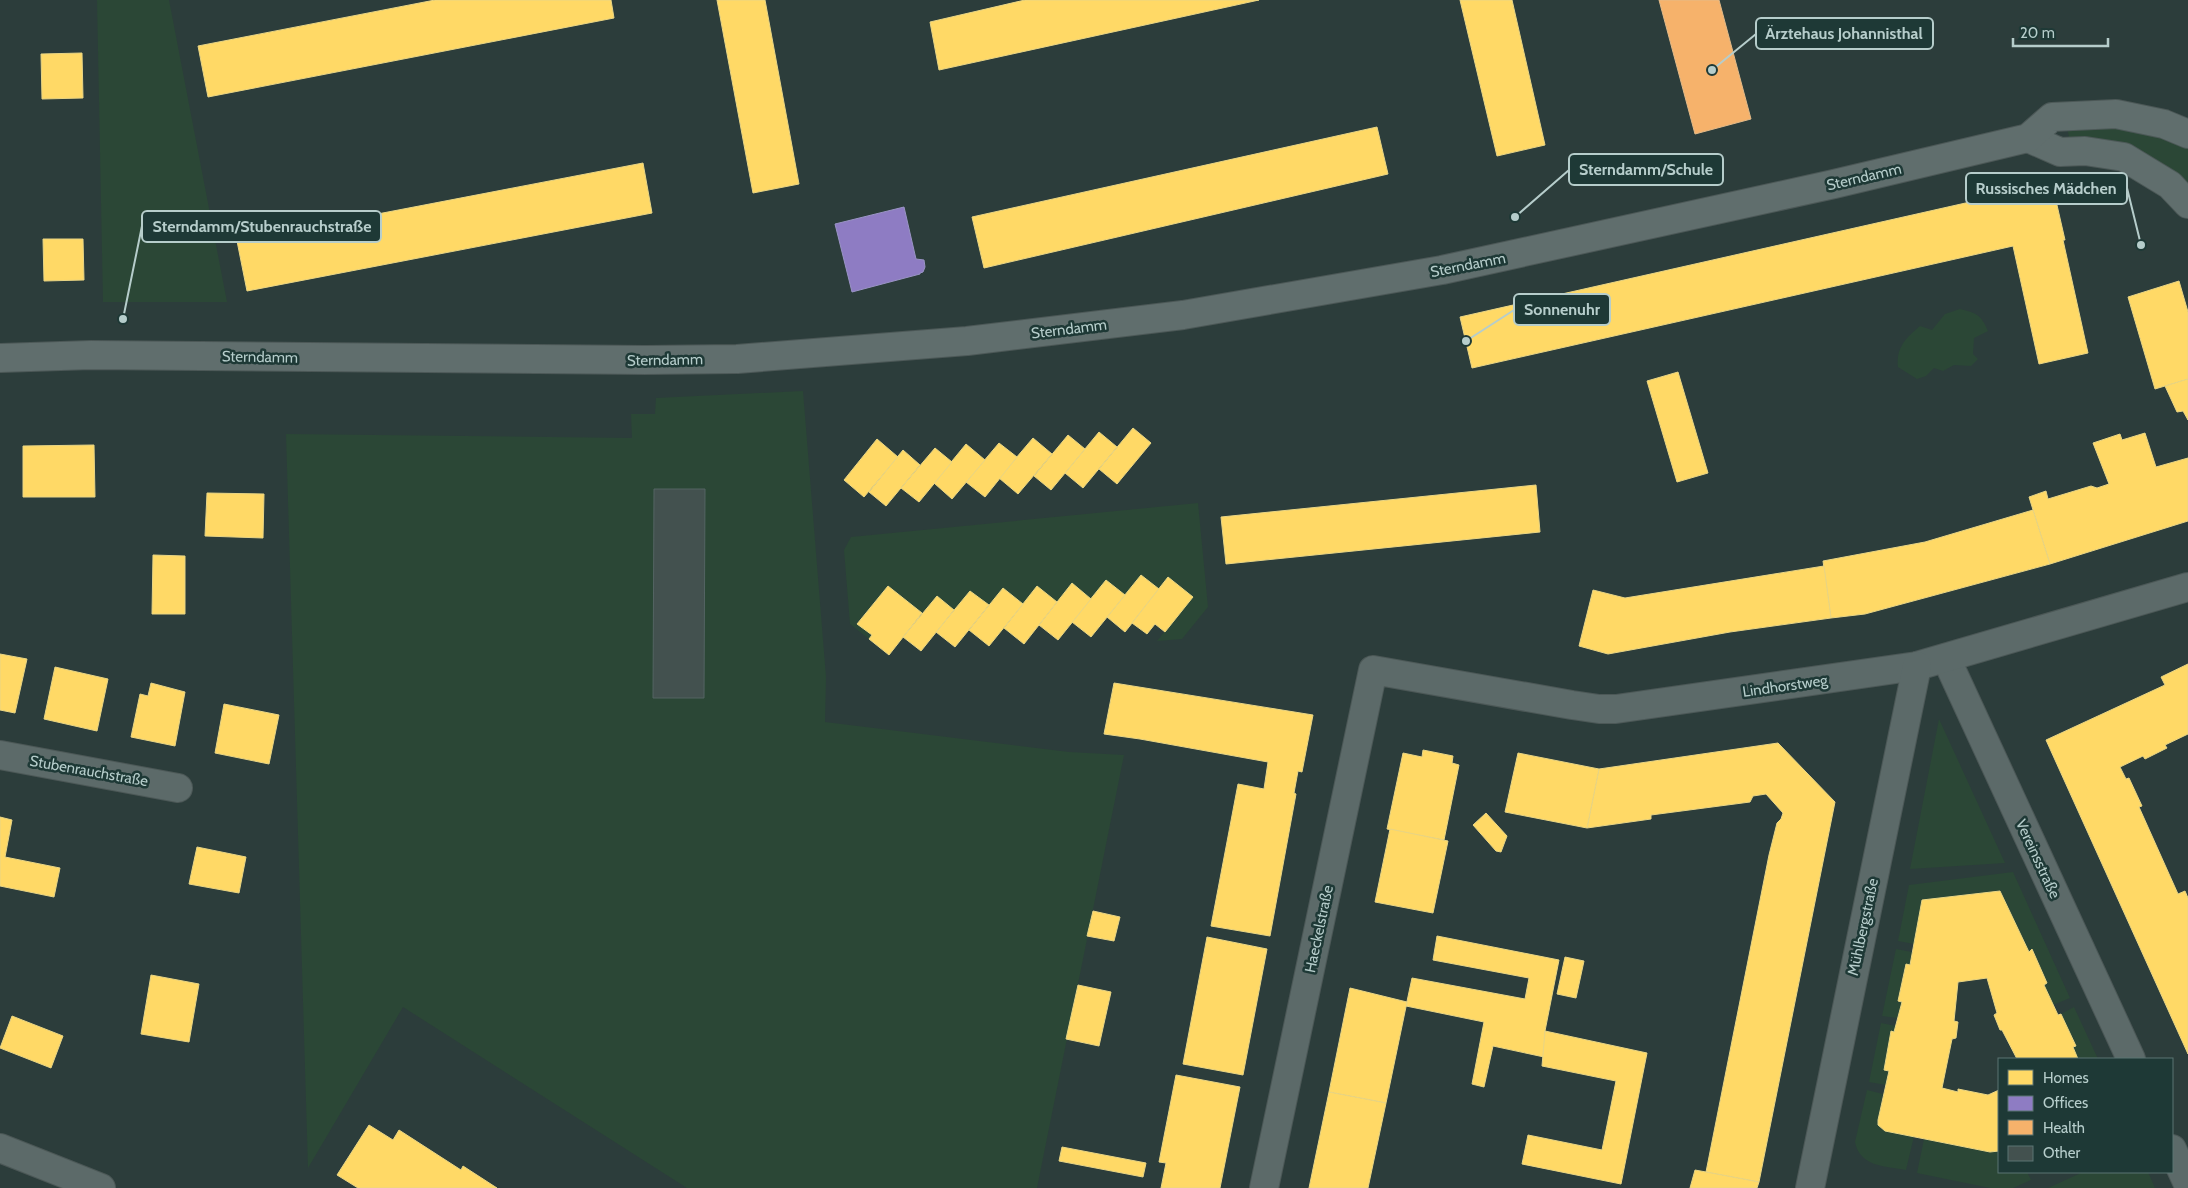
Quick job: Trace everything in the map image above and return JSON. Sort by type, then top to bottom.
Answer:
[{"type":"street","name":"Sterndamm","points":[[0,358],[91,355],[645,360],[738,359],[967,341],[1183,315],[1442,270],[1834,184],[2028,138],[2052,117],[2116,114],[2164,124],[2188,134]]},
{"type":"street","points":[[2028,138],[2060,152],[2085,151],[2124,157],[2170,184],[2188,204]]},
{"type":"street","name":"Sterndamm","points":[[0,342],[91,355]]},
{"type":"street","name":"Lindhorstweg","points":[[1373,670],[1572,705],[1608,709],[1849,678],[1917,666],[2188,587]]},
{"type":"street","name":"Vereinsstraße","points":[[1946,658],[2131,1058]]},
{"type":"street","name":"Mühlbergstraße","points":[[1810,1188],[1917,666]]},
{"type":"street","name":"Haeckelstraße","points":[[1264,1188],[1373,670]]},
{"type":"street","name":"Stubenrauchstraße","points":[[0,755],[178,788]]},
{"type":"street","points":[[0,1148],[101,1188]]},
{"type":"street","points":[[2173,1151],[2188,1184]]},
{"type":"green space","points":[[97,0],[169,0],[227,302],[103,302]]},
{"type":"green space","points":[[2067,127],[2121,128],[2167,137],[2188,148],[2188,182],[2159,161],[2133,148],[2087,138],[2069,137]]},
{"type":"green space","points":[[1960,309],[1978,316],[1988,331],[1974,338],[1973,354],[1978,359],[1971,366],[1954,365],[1943,371],[1934,368],[1926,376],[1917,379],[1898,367],[1900,348],[1910,335],[1920,326],[1932,330],[1945,314]]},
{"type":"green space","points":[[803,391],[826,677],[825,722],[1069,752],[1124,755],[1037,1188],[687,1188],[403,1007],[308,1168],[286,434],[632,438],[631,414],[655,414],[656,398]]},
{"type":"green space","points":[[1198,503],[1208,607],[1182,639],[1157,641],[1192,597],[1159,589],[1125,595],[1106,580],[1091,599],[1072,584],[1057,602],[1037,586],[1023,604],[1003,588],[989,605],[970,591],[954,610],[937,596],[922,613],[888,586],[857,623],[872,635],[869,639],[850,624],[844,550],[851,537]]},
{"type":"green space","points":[[1939,719],[2005,863],[1910,869]]},
{"type":"green space","points":[[2013,872],[2070,998],[2053,1005],[2044,985],[2047,983],[2033,950],[2029,952],[2000,891],[1923,900],[1914,944],[1898,941],[1909,885]]},
{"type":"green space","points":[[1896,949],[1912,952],[1910,965],[1905,965],[1898,1001],[1902,1002],[1897,1018],[1882,1016]]},
{"type":"green space","points":[[2074,1007],[2098,1058],[2078,1058],[2073,1047],[2076,1046],[2061,1014]]},
{"type":"green space","points":[[1881,1023],[1896,1026],[1894,1032],[1891,1032],[1884,1069],[1889,1071],[1886,1085],[1869,1082]]},
{"type":"green space","points":[[1867,1090],[1883,1094],[1878,1120],[1881,1129],[1914,1136],[1906,1170],[1874,1164],[1862,1156],[1858,1150],[1855,1142]]},
{"type":"green space","points":[[1924,1139],[1990,1152],[1998,1151],[1998,1173],[2028,1173],[2031,1180],[2013,1188],[1990,1188],[1917,1173]]},
{"type":"green space","points":[[2081,1173],[2148,1173],[2155,1188],[2048,1188]]},
{"type":"building: Homes","points":[[435,0],[611,0],[614,18],[208,97],[198,46]]},
{"type":"building: Homes","points":[[717,0],[765,0],[799,184],[753,193]]},
{"type":"building: Homes","points":[[1025,0],[1259,0],[939,70],[930,22]]},
{"type":"building: Homes","points":[[1460,0],[1512,0],[1545,145],[1497,156]]},
{"type":"building: Homes","points":[[82,53],[83,98],[42,99],[41,54]]},
{"type":"building: Homes","points":[[1377,127],[1388,174],[984,268],[972,217]]},
{"type":"building: Homes","points":[[643,163],[652,213],[247,291],[237,241]]},
{"type":"building: Homes","points":[[2054,192],[2088,353],[2039,364],[2013,246],[1472,368],[1460,317],[2001,195],[2003,204]]},
{"type":"building: Homes","points":[[43,239],[83,239],[84,280],[44,281]]},
{"type":"building: Homes","points":[[2179,281],[2188,312],[2188,379],[2155,389],[2128,297]]},
{"type":"building: Homes","points":[[1678,372],[1708,473],[1677,482],[1647,381]]},
{"type":"building: Homes","points":[[2188,379],[2188,420],[2183,411],[2177,412],[2165,386]]},
{"type":"building: Homes","points":[[1133,428],[1151,443],[1117,484],[1099,469]]},
{"type":"building: Homes","points":[[1099,432],[1117,447],[1083,488],[1065,473]]},
{"type":"building: Homes","points":[[2145,433],[2156,467],[2188,458],[2188,521],[2050,564],[2029,497],[2046,491],[2048,499],[2091,486],[2097,488],[2109,484],[2093,443],[2120,434],[2122,440]]},
{"type":"building: Homes","points":[[1068,435],[1085,449],[1051,490],[1034,476]]},
{"type":"building: Homes","points":[[1033,438],[1052,454],[1018,494],[999,478]]},
{"type":"building: Homes","points":[[877,439],[898,457],[864,497],[844,480]]},
{"type":"building: Homes","points":[[999,443],[1017,457],[985,497],[966,482]]},
{"type":"building: Homes","points":[[966,444],[985,460],[952,499],[934,483]]},
{"type":"building: Homes","points":[[94,445],[95,497],[23,497],[23,446]]},
{"type":"building: Homes","points":[[935,448],[952,462],[919,502],[901,488]]},
{"type":"building: Homes","points":[[903,450],[920,465],[886,506],[869,492]]},
{"type":"building: Homes","points":[[1536,485],[1540,532],[1226,564],[1221,517]]},
{"type":"building: Homes","points":[[207,493],[264,494],[263,538],[205,536]]},
{"type":"building: Homes","points":[[2033,510],[2050,564],[1865,614],[1831,618],[1823,561],[1925,542]]},
{"type":"building: Homes","points":[[153,555],[185,556],[185,614],[152,614]]},
{"type":"building: Homes","points":[[1824,566],[1831,618],[1730,632],[1608,654],[1579,646],[1593,590],[1625,598]]},
{"type":"building: Homes","points":[[1141,575],[1159,589],[1125,632],[1107,617]]},
{"type":"building: Homes","points":[[1168,577],[1193,597],[1165,632],[1155,624],[1147,634],[1132,623]]},
{"type":"building: Homes","points":[[1106,580],[1125,595],[1091,637],[1072,622]]},
{"type":"building: Homes","points":[[1072,583],[1091,599],[1058,640],[1039,625]]},
{"type":"building: Homes","points":[[888,586],[922,613],[889,655],[869,639],[872,635],[857,624]]},
{"type":"building: Homes","points":[[1037,586],[1057,602],[1024,644],[1004,628]]},
{"type":"building: Homes","points":[[1003,588],[1023,604],[989,646],[969,630]]},
{"type":"building: Homes","points":[[970,591],[989,605],[955,647],[936,632]]},
{"type":"building: Homes","points":[[937,596],[954,610],[921,651],[903,637]]},
{"type":"building: Homes","points":[[0,654],[27,659],[15,713],[0,710]]},
{"type":"building: Homes","points":[[2188,664],[2188,734],[2165,745],[2167,748],[2145,759],[2143,756],[2120,767],[2126,779],[2129,778],[2142,806],[2139,807],[2178,894],[2185,891],[2188,898],[2188,1054],[2046,740],[2165,685],[2161,677]]},
{"type":"building: Homes","points":[[55,667],[108,679],[97,731],[44,719]]},
{"type":"building: Homes","points":[[151,683],[185,692],[175,746],[131,737],[140,694],[148,696]]},
{"type":"building: Homes","points":[[1114,683],[1313,715],[1302,772],[1298,771],[1294,793],[1296,794],[1270,936],[1211,926],[1238,784],[1264,789],[1268,762],[1104,734]]},
{"type":"building: Homes","points":[[224,704],[279,715],[269,764],[215,753]]},
{"type":"building: Homes","points":[[1778,743],[1835,802],[1759,1182],[1706,1172],[1769,855],[1777,823],[1783,813],[1766,794],[1753,796],[1750,802],[1651,815],[1651,819],[1587,828],[1599,769]]},
{"type":"building: Homes","points":[[1423,750],[1453,756],[1452,763],[1459,765],[1444,840],[1387,829],[1403,753],[1422,757]]},
{"type":"building: Homes","points":[[1518,753],[1599,769],[1587,828],[1505,812]]},
{"type":"building: Homes","points":[[1486,813],[1507,836],[1501,852],[1496,851],[1473,825]]},
{"type":"building: Homes","points":[[0,817],[12,820],[5,857],[60,868],[54,897],[0,886]]},
{"type":"building: Homes","points":[[1390,829],[1448,841],[1433,913],[1375,902]]},
{"type":"building: Homes","points":[[197,847],[246,857],[239,893],[189,884]]},
{"type":"building: Homes","points":[[2000,891],[2029,952],[2032,949],[2047,983],[2044,985],[2058,1015],[2061,1014],[2076,1046],[2073,1047],[2078,1058],[2016,1058],[2002,1030],[2000,1030],[1994,1015],[1997,1013],[1987,978],[1958,982],[1954,1021],[1958,1022],[1956,1038],[1952,1039],[1942,1088],[1958,1092],[1958,1089],[1988,1095],[1998,1090],[1998,1151],[1990,1152],[1885,1131],[1878,1125],[1889,1071],[1884,1070],[1891,1031],[1894,1032],[1902,1002],[1898,1001],[1906,964],[1910,965],[1922,900]]},
{"type":"building: Homes","points":[[1093,911],[1120,917],[1114,941],[1087,936]]},
{"type":"building: Homes","points":[[1437,936],[1559,960],[1545,1031],[1544,1057],[1493,1046],[1484,1087],[1472,1084],[1484,1022],[1406,1006],[1412,978],[1525,999],[1529,978],[1433,960]]},
{"type":"building: Homes","points":[[1207,937],[1267,949],[1243,1075],[1183,1064]]},
{"type":"building: Homes","points":[[1565,957],[1584,961],[1576,998],[1557,994]]},
{"type":"building: Homes","points":[[151,975],[199,984],[189,1042],[141,1034]]},
{"type":"building: Homes","points":[[1078,985],[1111,992],[1099,1046],[1066,1039]]},
{"type":"building: Homes","points":[[1350,988],[1407,1002],[1386,1103],[1329,1092]]},
{"type":"building: Homes","points":[[12,1016],[63,1036],[51,1068],[0,1048]]},
{"type":"building: Homes","points":[[1545,1031],[1647,1053],[1621,1184],[1522,1164],[1528,1135],[1602,1150],[1616,1081],[1542,1066]]},
{"type":"building: Homes","points":[[1176,1075],[1240,1087],[1220,1188],[1161,1188],[1166,1163],[1159,1162]]},
{"type":"building: Homes","points":[[1329,1092],[1386,1103],[1368,1188],[1309,1188]]},
{"type":"building: Homes","points":[[369,1125],[393,1140],[399,1130],[461,1170],[463,1166],[497,1188],[358,1188],[337,1175]]},
{"type":"building: Homes","points":[[1062,1147],[1146,1163],[1143,1177],[1059,1161]]},
{"type":"building: Homes","points":[[1695,1170],[1759,1182],[1757,1188],[1690,1188]]},
{"type":"building: Offices","points":[[904,207],[916,259],[924,260],[925,267],[923,272],[852,292],[835,224]]},
{"type":"building: Health","points":[[1659,0],[1719,0],[1751,119],[1695,134]]},
{"type":"building: Other","points":[[654,489],[705,489],[704,698],[653,698]]},
{"type":"place","name":"Ärztehaus Johannisthal","points":[[1712,70]]},
{"type":"place","name":"Sterndamm/Schule","points":[[1515,217]]},
{"type":"place","name":"Russisches Mädchen","points":[[2141,245]]},
{"type":"place","name":"Sterndamm/Stubenrauchstraße","points":[[123,319]]},
{"type":"place","name":"Sonnenuhr","points":[[1466,341]]}]
